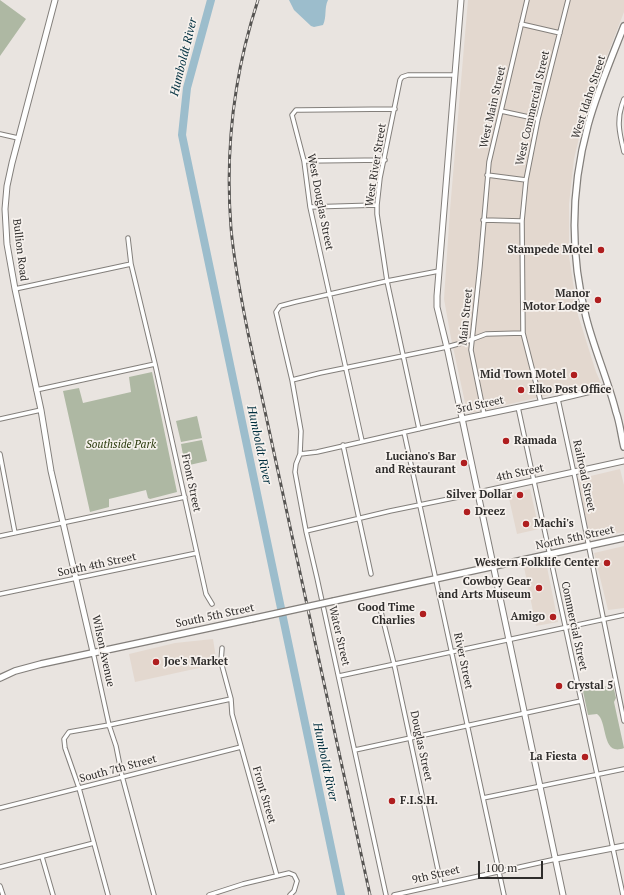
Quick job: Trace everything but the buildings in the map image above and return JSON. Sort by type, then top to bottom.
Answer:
[{"type":"main road","name":"West Idaho Street","points":[[624,26],[588,125],[578,179],[575,224],[576,260],[582,300],[590,335],[616,411],[624,447]]},
{"type":"main road","name":"North 5th Street","points":[[436,578],[624,538]]},
{"type":"main road","name":"South 5th Street","points":[[0,678],[14,671],[93,652],[436,578]]},
{"type":"street","name":"Bullion Road","points":[[41,410],[15,289],[7,244],[5,222],[7,186],[54,0]]},
{"type":"street","points":[[461,0],[437,307],[447,347],[563,895]]},
{"type":"street","name":"West Main Street","points":[[484,220],[489,162],[527,0]]},
{"type":"street","name":"West Commercial Street","points":[[522,221],[526,180],[538,119],[568,0]]},
{"type":"street","points":[[521,24],[560,33]]},
{"type":"street","name":"West River Street","points":[[387,281],[377,205],[399,85],[402,77],[408,75],[455,75]]},
{"type":"street","points":[[624,99],[619,114],[618,126],[624,152]]},
{"type":"street","name":"West Douglas Street","points":[[330,295],[310,207],[304,161],[292,114],[293,112],[301,110],[395,109]]},
{"type":"street","points":[[501,111],[538,119]]},
{"type":"street","points":[[0,134],[18,138]]},
{"type":"street","points":[[304,161],[385,160]]},
{"type":"street","points":[[487,175],[526,180]]},
{"type":"street","points":[[310,207],[377,205]]},
{"type":"street","points":[[484,220],[522,221],[523,333],[541,403]]},
{"type":"street","name":"Main Street","points":[[484,220],[471,350],[484,414]]},
{"type":"street","name":"Front Street","points":[[128,238],[131,264],[155,364],[206,594],[212,604]]},
{"type":"street","points":[[15,289],[131,264]]},
{"type":"street","points":[[362,441],[330,295],[387,281],[439,271]]},
{"type":"street","points":[[387,281],[419,428]]},
{"type":"street","name":"Water Street","points":[[330,295],[295,302],[278,308],[276,312],[292,380],[301,431],[300,454],[295,472],[306,531],[386,895]]},
{"type":"street","points":[[292,380],[346,367],[447,347],[472,340],[486,334],[523,333]]},
{"type":"street","points":[[36,390],[155,364]]},
{"type":"street","name":"3rd Street","points":[[300,454],[608,388]]},
{"type":"street","name":"Railroad Street","points":[[558,399],[624,721]]},
{"type":"street","name":"Commercial Street","points":[[518,407],[623,895]]},
{"type":"street","points":[[0,419],[41,410]]},
{"type":"street","name":"Wilson Avenue","points":[[41,410],[51,471],[109,725],[116,746],[122,776],[154,895]]},
{"type":"street","name":"River Street","points":[[404,432],[504,895]]},
{"type":"street","points":[[343,445],[371,574]]},
{"type":"street","points":[[0,454],[15,533]]},
{"type":"street","name":"4th Street","points":[[420,505],[624,461]]},
{"type":"street","points":[[0,536],[185,497]]},
{"type":"street","points":[[306,531],[420,505]]},
{"type":"street","name":"South 4th Street","points":[[0,594],[197,553]]},
{"type":"street","name":"Douglas Street","points":[[381,612],[394,664],[441,884]]},
{"type":"street","points":[[339,676],[624,615]]},
{"type":"street","name":"Front Street","points":[[222,648],[221,662],[231,699],[232,714],[277,876]]},
{"type":"street","points":[[618,694],[624,692]]},
{"type":"street","points":[[108,895],[79,788],[65,748],[65,736],[69,732],[231,699]]},
{"type":"street","points":[[355,750],[581,701]]},
{"type":"street","name":"South 7th Street","points":[[0,808],[241,747]]},
{"type":"street","points":[[483,798],[624,769]]},
{"type":"street","points":[[0,867],[94,844]]},
{"type":"street","name":"9th Street","points":[[394,895],[556,859],[624,846]]},
{"type":"street","points":[[42,857],[53,895]]},
{"type":"street","points":[[209,895],[289,873],[296,877],[297,883],[290,895]]},
{"type":"street","points":[[0,886],[3,895]]},
{"type":"shaded area","points":[[468,0],[624,0],[624,12],[585,113],[574,159],[569,204],[569,256],[578,315],[596,372],[601,383],[471,413],[467,412],[444,299]]},
{"type":"shaded area","points":[[620,469],[624,485],[624,532],[590,539],[578,479]]},
{"type":"shaded area","points":[[530,489],[539,529],[517,534],[508,494]]},
{"type":"shaded area","points":[[624,546],[624,608],[608,610],[594,553]]},
{"type":"shaded area","points":[[546,562],[558,622],[536,626],[524,567]]},
{"type":"shaded area","points":[[213,639],[217,664],[135,682],[129,654],[175,643]]},
{"type":"green space","points":[[0,0],[26,19],[0,56]]},
{"type":"green space","name":"Southside Park","points":[[152,372],[177,492],[150,499],[148,498],[146,490],[109,499],[109,507],[90,512],[63,391],[79,388],[83,403],[131,392],[129,377]]},
{"type":"green space","points":[[197,416],[202,438],[181,442],[176,421]]},
{"type":"green space","points":[[202,440],[207,461],[185,466],[181,444]]},
{"type":"green space","points":[[613,685],[616,698],[614,702],[624,748],[617,749],[608,743],[603,724],[597,714],[588,715],[583,691]]},
{"type":"water","points":[[289,0],[328,0],[323,25],[314,27],[311,26],[294,10]]},
{"type":"waterway","name":"Humboldt River","points":[[211,0],[187,88],[182,135],[341,895]]},
{"type":"railway","points":[[258,0],[243,56],[233,112],[229,170],[229,199],[234,254],[248,333],[370,895]]},
{"type":"place","name":"Stampede Motel","points":[[601,250]]},
{"type":"place","name":"Manor Motor Lodge","points":[[598,300]]},
{"type":"place","name":"Mid Town Motel","points":[[574,375]]},
{"type":"place","name":"Elko Post Office","points":[[521,390]]},
{"type":"place","name":"Ramada","points":[[506,441]]},
{"type":"place","name":"Luciano's Bar and Restaurant","points":[[464,463]]},
{"type":"place","name":"Silver Dollar","points":[[520,495]]},
{"type":"place","name":"Dreez","points":[[467,512]]},
{"type":"place","name":"Machi's","points":[[526,524]]},
{"type":"place","name":"Western Folklife Center","points":[[607,563]]},
{"type":"place","name":"Cowboy Gear and Arts Museum","points":[[539,588]]},
{"type":"place","name":"Good Time Charlies","points":[[423,614]]},
{"type":"place","name":"Amigo","points":[[553,617]]},
{"type":"place","name":"Joe's Market","points":[[156,662]]},
{"type":"place","name":"Crystal 5","points":[[559,686]]},
{"type":"place","name":"La Fiesta","points":[[585,757]]},
{"type":"place","name":"F.I.S.H.","points":[[392,801]]}]
